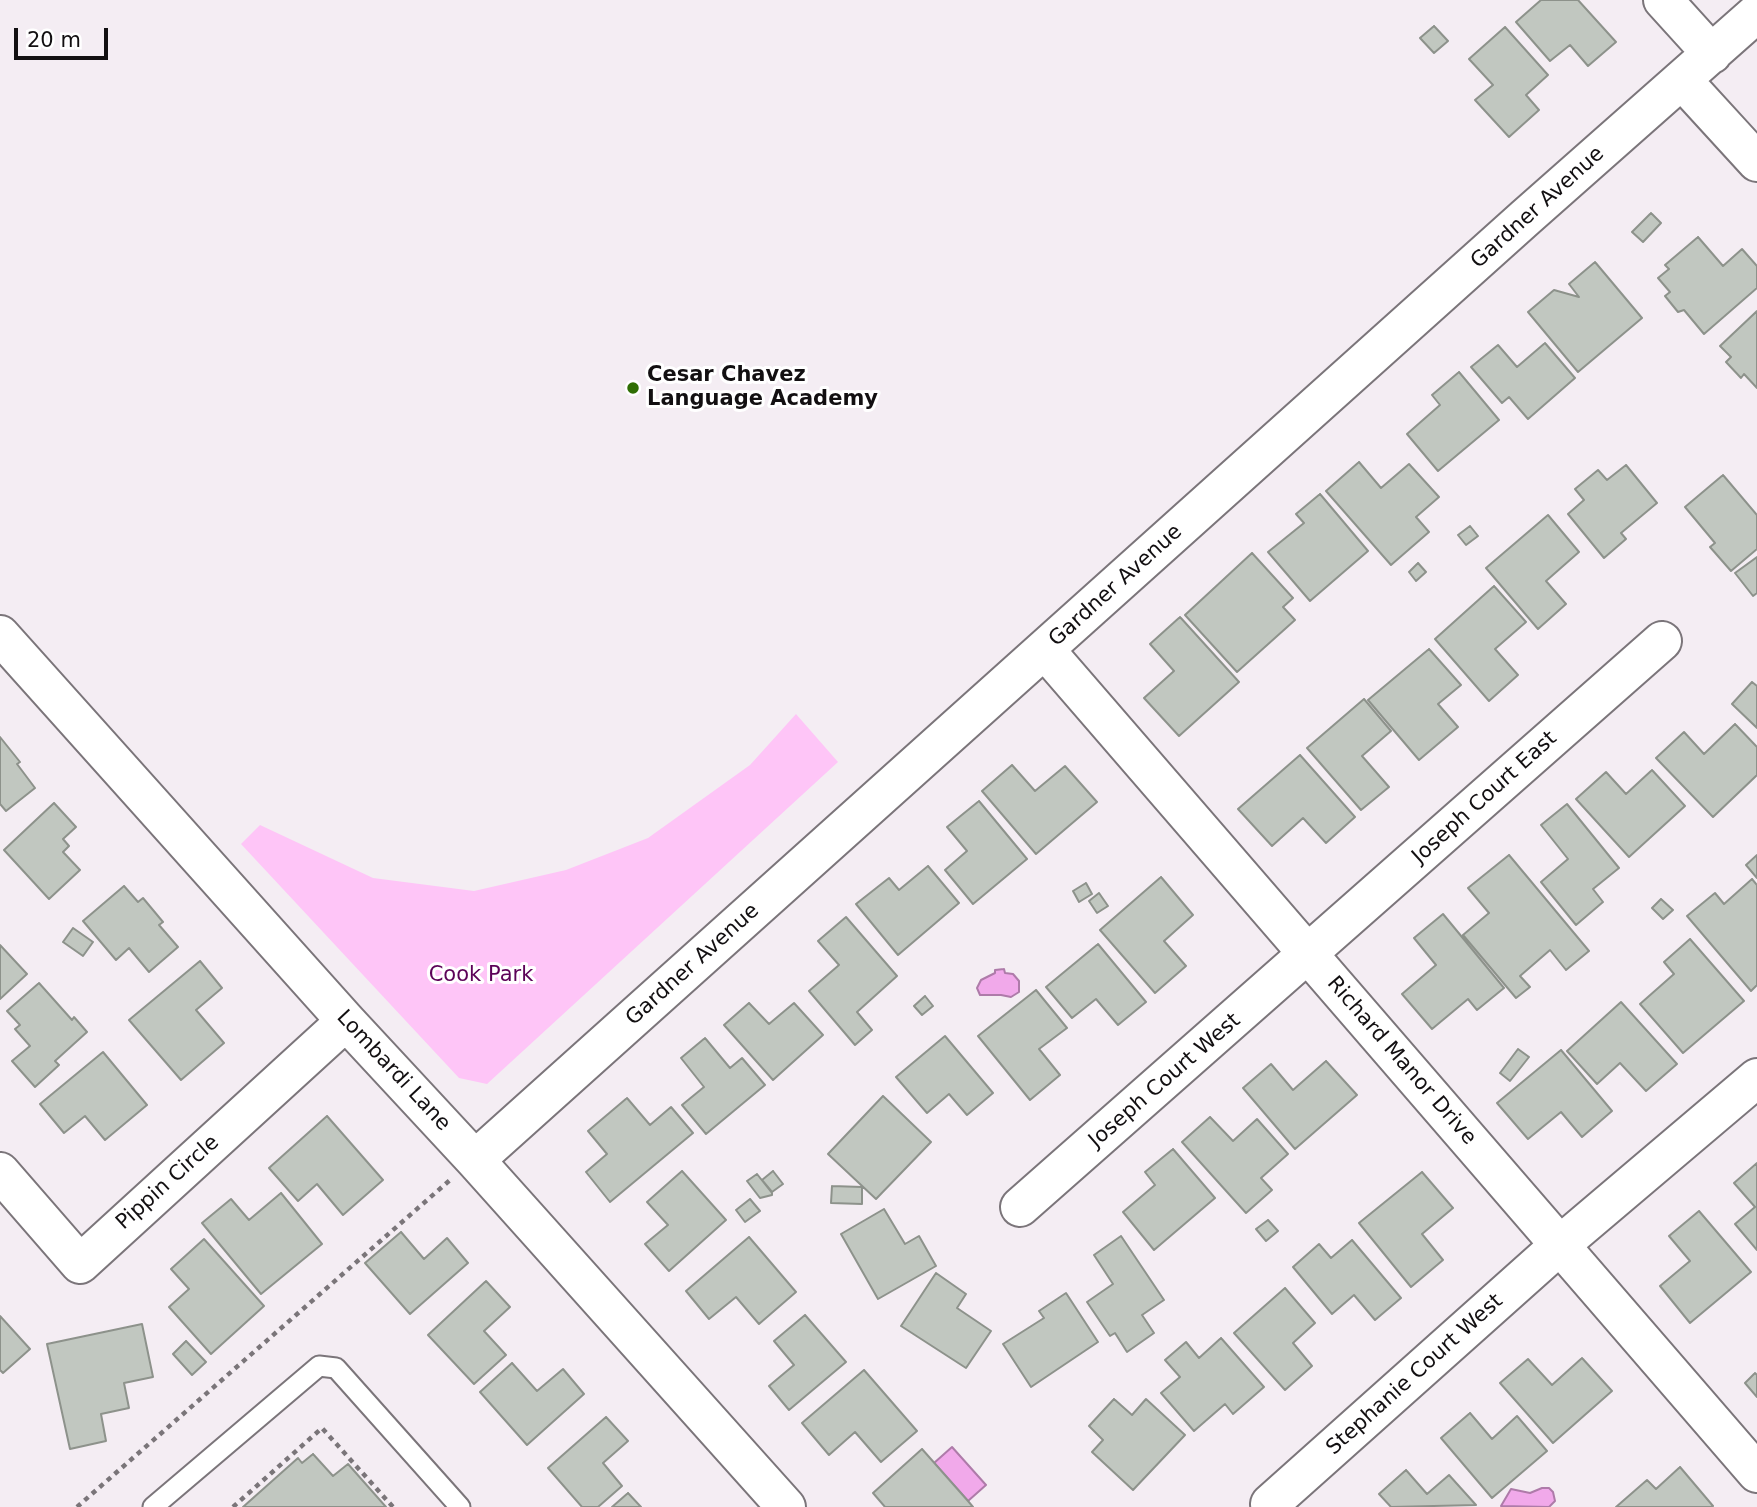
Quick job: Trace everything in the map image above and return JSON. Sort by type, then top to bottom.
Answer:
[{"type":"street","points":[[1663,0],[1712,54]]},
{"type":"street","name":"Gardner Avenue","points":[[475,1160],[1757,13]]},
{"type":"street","points":[[1682,80],[1757,162]]},
{"type":"street","name":"Lombardi Lane","points":[[0,635],[786,1507]]},
{"type":"street","name":"Joseph Court East","points":[[1309,954],[1662,641]]},
{"type":"street","name":"Richard Manor Drive","points":[[1045,650],[1757,1473]]},
{"type":"street","name":"Joseph Court West","points":[[1020,1207],[1309,954]]},
{"type":"street","name":"Pippin Circle","points":[[0,1172],[80,1264],[346,1021]]},
{"type":"street","name":"Stephanie Court West","points":[[1270,1504],[1560,1245],[1757,1078]]},
{"type":"lane","points":[[153,1507],[319,1366],[336,1368],[460,1507]]},
{"type":"path","points":[[77,1507],[409,1214],[475,1160]]},
{"type":"path","points":[[233,1507],[323,1428],[393,1507]]},
{"type":"green space","name":"Cook Park","points":[[796,714],[838,762],[487,1084],[459,1078],[241,844],[260,825],[373,878],[474,891],[566,870],[648,838],[750,765]]},
{"type":"shaded area","points":[[1004,969],[1005,973],[1013,974],[1019,981],[1019,992],[1011,997],[980,995],[977,988],[981,980],[995,973],[995,970]]},
{"type":"shaded area","points":[[952,1447],[986,1485],[968,1501],[934,1463]]},
{"type":"shaded area","points":[[1549,1488],[1553,1492],[1555,1501],[1549,1507],[1501,1506],[1511,1489],[1530,1493]]},
{"type":"building","points":[[1541,0],[1578,0],[1616,42],[1588,66],[1570,45],[1550,61],[1516,22]]},
{"type":"building","points":[[1434,26],[1448,41],[1434,53],[1420,38]]},
{"type":"building","points":[[1505,27],[1548,75],[1526,95],[1539,110],[1509,137],[1475,100],[1493,85],[1469,59]]},
{"type":"building","points":[[1651,213],[1661,223],[1643,242],[1632,232]]},
{"type":"building","points":[[1698,237],[1723,266],[1742,249],[1757,266],[1757,288],[1704,334],[1684,310],[1678,312],[1665,296],[1670,292],[1658,278],[1669,269],[1665,265]]},
{"type":"building","points":[[1595,262],[1642,318],[1578,372],[1528,312],[1554,290],[1579,297],[1569,284]]},
{"type":"building","points":[[1757,311],[1757,388],[1744,374],[1741,378],[1726,362],[1731,357],[1720,346]]},
{"type":"building","points":[[1545,343],[1575,378],[1528,419],[1509,397],[1502,403],[1471,367],[1498,345],[1517,367]]},
{"type":"building","points":[[1459,372],[1499,420],[1438,471],[1407,434],[1440,405],[1432,395]]},
{"type":"building","points":[[1359,462],[1381,488],[1409,464],[1439,497],[1416,517],[1429,532],[1391,565],[1326,491]]},
{"type":"building","points":[[1626,465],[1657,503],[1621,533],[1626,539],[1604,558],[1568,514],[1584,500],[1575,489],[1598,470],[1607,480]]},
{"type":"building","points":[[1723,475],[1757,515],[1757,549],[1731,571],[1710,547],[1715,543],[1685,507]]},
{"type":"building","points":[[1320,494],[1368,551],[1310,601],[1268,552],[1304,523],[1296,514]]},
{"type":"building","points":[[1548,515],[1579,552],[1546,581],[1566,604],[1538,629],[1486,568]]},
{"type":"building","points":[[1470,526],[1478,536],[1466,545],[1458,535]]},
{"type":"building","points":[[1252,553],[1293,598],[1283,607],[1295,620],[1237,672],[1185,615]]},
{"type":"building","points":[[1757,557],[1757,593],[1753,596],[1735,573]]},
{"type":"building","points":[[1418,563],[1426,572],[1416,581],[1409,572]]},
{"type":"building","points":[[1494,586],[1526,622],[1495,649],[1518,675],[1489,701],[1435,639]]},
{"type":"building","points":[[1180,617],[1239,682],[1179,736],[1144,698],[1174,671],[1150,644]]},
{"type":"building","points":[[1429,649],[1461,685],[1438,704],[1458,727],[1419,760],[1368,700]]},
{"type":"building","points":[[1752,682],[1757,686],[1757,728],[1732,704]]},
{"type":"building","points":[[1364,699],[1391,731],[1362,756],[1389,787],[1361,810],[1307,748]]},
{"type":"building","points":[[1735,724],[1757,747],[1757,775],[1713,817],[1656,758],[1684,732],[1704,754]]},
{"type":"building","points":[[0,737],[20,762],[17,764],[35,788],[6,811],[0,804]]},
{"type":"building","points":[[1300,755],[1355,817],[1326,843],[1303,818],[1272,846],[1238,809]]},
{"type":"building","points":[[1012,765],[1035,791],[1065,766],[1097,802],[1036,854],[982,791]]},
{"type":"building","points":[[1652,770],[1685,806],[1629,857],[1576,799],[1606,772],[1626,794]]},
{"type":"building","points":[[979,801],[1027,859],[973,904],[945,870],[967,851],[947,827]]},
{"type":"building","points":[[54,803],[76,827],[63,839],[69,846],[63,852],[80,870],[49,899],[4,850]]},
{"type":"building","points":[[1567,804],[1619,868],[1593,889],[1603,902],[1576,925],[1541,882],[1568,859],[1541,825]]},
{"type":"building","points":[[1509,855],[1589,951],[1566,970],[1550,950],[1520,976],[1530,987],[1516,998],[1463,935],[1489,913],[1468,888]]},
{"type":"building","points":[[1757,855],[1757,878],[1746,865]]},
{"type":"building","points":[[928,866],[959,903],[898,955],[856,904],[889,878],[899,890]]},
{"type":"building","points":[[1161,877],[1193,915],[1164,941],[1186,966],[1155,993],[1100,930]]},
{"type":"building","points":[[1752,879],[1757,885],[1757,985],[1751,991],[1687,916],[1715,893],[1724,904]]},
{"type":"building","points":[[1086,883],[1092,894],[1079,902],[1073,891]]},
{"type":"building","points":[[124,886],[138,902],[143,898],[163,922],[159,925],[178,947],[149,972],[129,948],[116,960],[83,921]]},
{"type":"building","points":[[1099,893],[1108,906],[1097,913],[1089,901]]},
{"type":"building","points":[[1661,899],[1673,910],[1663,919],[1652,908]]},
{"type":"building","points":[[1443,914],[1504,988],[1477,1010],[1468,999],[1432,1029],[1402,994],[1436,965],[1414,938]]},
{"type":"building","points":[[846,917],[897,976],[857,1012],[872,1030],[855,1045],[809,991],[839,965],[818,941]]},
{"type":"building","points":[[73,928],[93,942],[83,956],[63,942]]},
{"type":"building","points":[[1690,939],[1744,1001],[1683,1053],[1640,1004],[1674,974],[1664,962]]},
{"type":"building","points":[[1098,944],[1146,1002],[1118,1025],[1096,999],[1072,1018],[1046,987]]},
{"type":"building","points":[[0,945],[27,974],[0,999]]},
{"type":"building","points":[[200,961],[222,988],[196,1010],[224,1043],[181,1080],[129,1020]]},
{"type":"building","points":[[39,983],[72,1020],[74,1017],[87,1032],[55,1061],[59,1065],[35,1087],[12,1061],[30,1046],[15,1029],[20,1025],[7,1011]]},
{"type":"building","points":[[1036,990],[1067,1028],[1039,1049],[1060,1075],[1030,1100],[978,1036]]},
{"type":"building","points":[[925,996],[933,1006],[922,1015],[914,1006]]},
{"type":"building","points":[[1621,1002],[1677,1064],[1646,1091],[1620,1063],[1597,1084],[1567,1051]]},
{"type":"building","points":[[749,1003],[769,1024],[794,1003],[823,1035],[773,1080],[724,1025]]},
{"type":"building","points":[[945,1036],[993,1093],[967,1115],[949,1094],[927,1113],[896,1077]]},
{"type":"building","points":[[705,1038],[730,1068],[742,1058],[765,1085],[706,1134],[682,1105],[704,1087],[681,1058]]},
{"type":"building","points":[[1518,1049],[1529,1057],[1510,1081],[1500,1073]]},
{"type":"building","points":[[1561,1050],[1612,1111],[1582,1137],[1561,1112],[1528,1139],[1497,1103]]},
{"type":"building","points":[[103,1052],[147,1105],[105,1140],[85,1116],[64,1133],[40,1104]]},
{"type":"building","points":[[1326,1061],[1357,1095],[1295,1149],[1243,1088],[1271,1064],[1293,1090]]},
{"type":"building","points":[[883,1096],[931,1142],[876,1199],[828,1154]]},
{"type":"building","points":[[627,1098],[650,1125],[671,1107],[693,1133],[610,1202],[586,1172],[607,1154],[588,1131]]},
{"type":"building","points":[[327,1116],[383,1180],[343,1215],[317,1184],[298,1201],[269,1168]]},
{"type":"building","points":[[1210,1117],[1233,1141],[1257,1119],[1288,1154],[1261,1178],[1272,1190],[1246,1213],[1182,1142]]},
{"type":"building","points":[[1173,1149],[1215,1198],[1154,1250],[1123,1212],[1155,1185],[1145,1172]]},
{"type":"building","points":[[1757,1163],[1757,1250],[1735,1224],[1755,1207],[1734,1183]]},
{"type":"building","points":[[682,1171],[726,1220],[669,1271],[645,1244],[668,1225],[647,1202]]},
{"type":"building","points":[[773,1171],[783,1184],[772,1192],[762,1180]]},
{"type":"building","points":[[1422,1172],[1453,1208],[1422,1234],[1443,1260],[1411,1287],[1359,1223]]},
{"type":"building","points":[[757,1174],[772,1195],[760,1198],[747,1181]]},
{"type":"building","points":[[832,1186],[862,1187],[862,1204],[831,1203]]},
{"type":"building","points":[[281,1193],[322,1244],[261,1294],[202,1223],[231,1199],[249,1220]]},
{"type":"building","points":[[750,1199],[760,1211],[745,1222],[736,1210]]},
{"type":"building","points":[[884,1209],[905,1244],[919,1236],[936,1266],[878,1299],[841,1234]]},
{"type":"building","points":[[1699,1211],[1751,1272],[1690,1323],[1660,1286],[1690,1261],[1669,1236]]},
{"type":"building","points":[[1268,1220],[1278,1231],[1266,1241],[1256,1229]]},
{"type":"building","points":[[401,1232],[424,1259],[447,1238],[468,1263],[410,1314],[365,1263]]},
{"type":"building","points":[[1121,1236],[1164,1300],[1142,1315],[1154,1333],[1127,1352],[1115,1333],[1110,1336],[1087,1302],[1113,1284],[1094,1255]]},
{"type":"building","points":[[749,1237],[796,1292],[759,1324],[736,1297],[709,1319],[686,1291]]},
{"type":"building","points":[[204,1239],[264,1306],[211,1354],[169,1307],[189,1289],[171,1269]]},
{"type":"building","points":[[1352,1240],[1401,1298],[1375,1320],[1354,1295],[1332,1314],[1293,1267],[1319,1244],[1331,1258]]},
{"type":"building","points":[[936,1273],[966,1294],[957,1308],[991,1331],[966,1368],[901,1326]]},
{"type":"building","points":[[486,1281],[510,1307],[484,1331],[506,1355],[474,1384],[428,1335]]},
{"type":"building","points":[[1285,1288],[1315,1323],[1293,1343],[1312,1366],[1285,1390],[1234,1333]]},
{"type":"building","points":[[1066,1293],[1098,1342],[1031,1387],[1003,1344],[1044,1318],[1039,1311]]},
{"type":"building","points":[[805,1315],[846,1362],[789,1410],[769,1386],[794,1365],[774,1341]]},
{"type":"building","points":[[0,1316],[30,1349],[3,1373],[0,1370]]},
{"type":"building","points":[[142,1324],[153,1377],[124,1383],[129,1408],[101,1414],[106,1441],[70,1449],[47,1344]]},
{"type":"building","points":[[1221,1338],[1264,1387],[1233,1414],[1225,1404],[1194,1431],[1161,1393],[1180,1377],[1165,1360],[1186,1342],[1199,1358]]},
{"type":"building","points":[[186,1341],[206,1362],[192,1375],[173,1354]]},
{"type":"building","points":[[1582,1358],[1612,1391],[1553,1443],[1500,1383],[1528,1359],[1552,1385]]},
{"type":"building","points":[[512,1363],[537,1391],[563,1369],[584,1394],[527,1445],[480,1392]]},
{"type":"building","points":[[864,1370],[917,1431],[881,1462],[855,1432],[829,1455],[802,1423]]},
{"type":"building","points":[[1755,1373],[1757,1375],[1757,1397],[1745,1383]]},
{"type":"building","points":[[1114,1399],[1132,1415],[1146,1399],[1185,1435],[1133,1490],[1092,1452],[1103,1440],[1089,1426]]},
{"type":"building","points":[[1470,1413],[1492,1439],[1517,1416],[1547,1451],[1492,1498],[1441,1438]]},
{"type":"building","points":[[606,1417],[628,1441],[603,1463],[622,1486],[598,1507],[582,1507],[548,1468]]},
{"type":"building","points":[[922,1449],[973,1507],[885,1507],[873,1493]]},
{"type":"building","points":[[313,1454],[333,1476],[348,1464],[386,1507],[243,1507],[298,1458],[302,1463]]},
{"type":"building","points":[[1680,1467],[1713,1506],[1616,1507],[1647,1480],[1656,1489]]},
{"type":"building","points":[[1406,1470],[1427,1494],[1449,1475],[1476,1505],[1391,1507],[1379,1494]]},
{"type":"building","points":[[628,1493],[641,1507],[612,1507]]},
{"type":"place","name":"Cesar Chavez Language Academy","points":[[633,388]]}]
